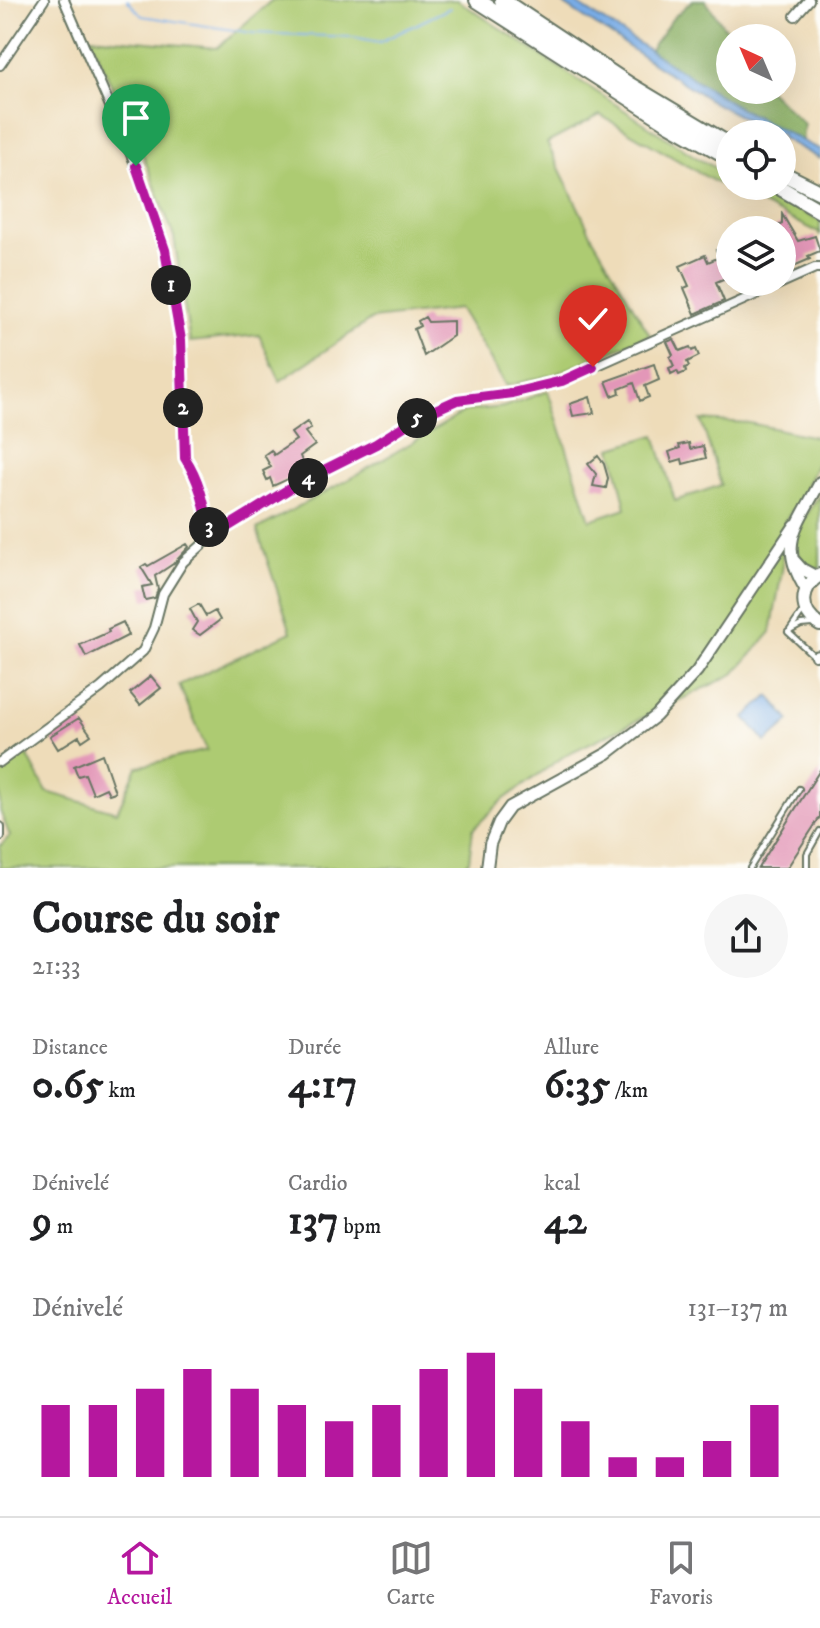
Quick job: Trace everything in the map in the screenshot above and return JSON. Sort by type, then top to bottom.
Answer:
[{"type":"highway","points":[[477,0],[716,150]]},
{"type":"highway","points":[[502,0],[630,85],[716,137]]},
{"type":"highway","points":[[796,180],[820,192]]},
{"type":"highway","points":[[796,193],[820,204]]},
{"type":"highway","points":[[796,196],[820,211]]},
{"type":"main road","points":[[818,576],[806,590],[804,607],[819,625]]},
{"type":"street","points":[[0,65],[44,0]]},
{"type":"street","points":[[64,0],[136,166],[165,250],[181,340],[185,458],[203,496],[211,537]]},
{"type":"street","points":[[795,16],[809,0]]},
{"type":"street","points":[[0,762],[101,688],[143,651],[154,628],[163,594],[183,562],[211,537],[302,481],[376,444],[415,419],[457,400],[512,393],[562,381],[820,268]]},
{"type":"street","points":[[487,868],[499,822],[510,807],[608,753],[656,716],[697,671],[795,525],[820,482]]},
{"type":"street","points":[[795,525],[791,536],[792,557],[796,574],[806,590]]},
{"type":"street","points":[[792,557],[802,569],[818,576]]},
{"type":"street","points":[[0,827],[0,836]]},
{"type":"street","points":[[490,851],[495,868]]},
{"type":"lane","points":[[788,632],[804,607]]},
{"type":"lane","points":[[788,632],[801,625],[819,625]]},
{"type":"lane","points":[[788,632],[810,654],[818,656]]},
{"type":"lane","points":[[750,868],[799,789]]},
{"type":"lane","points":[[807,868],[807,854],[820,831]]},
{"type":"green space","points":[[272,0],[457,0],[716,168],[716,182],[600,115],[547,143],[593,238],[650,335],[556,374],[506,386],[460,309],[372,319],[280,381],[259,335],[190,342],[174,237],[145,160],[90,37],[217,48]]},
{"type":"green space","points":[[693,0],[705,0],[722,24],[716,24],[716,93],[649,51],[673,18]]},
{"type":"green space","points":[[733,104],[783,104],[804,124],[802,141],[796,138],[796,120],[762,120]]},
{"type":"green space","points":[[752,200],[779,200],[820,221],[820,236],[796,221],[796,216],[785,216]]},
{"type":"green space","points":[[548,391],[590,520],[626,508],[612,448],[655,435],[675,501],[721,485],[701,420],[749,423],[820,438],[820,457],[802,496],[785,521],[781,542],[783,565],[771,632],[734,674],[567,754],[503,800],[473,829],[469,861],[463,868],[0,868],[0,846],[10,836],[0,811],[0,769],[25,751],[47,792],[117,812],[137,767],[207,750],[179,685],[291,632],[257,529],[466,411],[503,407]]},
{"type":"green space","points":[[820,494],[820,569],[807,563],[796,546],[801,525]]},
{"type":"water","points":[[557,0],[571,0],[716,93],[716,104],[733,104],[762,120],[747,120],[714,103]]},
{"type":"water","points":[[796,138],[820,150],[820,159],[796,146]]},
{"type":"water","points":[[769,696],[790,721],[766,742],[745,717]]},
{"type":"building","points":[[815,236],[820,251],[808,256],[810,259],[796,265],[796,238],[798,241]]},
{"type":"building","points":[[705,255],[708,262],[716,259],[716,296],[722,296],[724,301],[695,314],[684,288],[689,286],[680,266]]},
{"type":"building","points":[[425,317],[428,322],[453,321],[453,336],[424,356],[414,329],[420,326],[418,321]]},
{"type":"building","points":[[674,339],[680,351],[690,347],[692,351],[696,349],[699,356],[687,362],[686,372],[679,375],[677,371],[671,374],[669,368],[674,366],[667,342]]},
{"type":"building","points":[[654,364],[659,380],[645,386],[649,397],[640,401],[634,383],[619,389],[620,393],[612,396],[606,381]]},
{"type":"building","points":[[590,397],[594,413],[573,416],[570,404]]},
{"type":"building","points":[[307,422],[311,428],[305,432],[315,445],[300,456],[306,471],[273,486],[263,471],[271,467],[264,455],[271,450],[274,455],[296,440],[291,433]]},
{"type":"building","points":[[689,443],[690,449],[703,446],[706,458],[683,464],[682,459],[672,462],[669,452]]},
{"type":"building","points":[[598,456],[608,478],[606,488],[593,486],[596,474],[588,464]]},
{"type":"building","points":[[187,544],[189,547],[173,564],[155,576],[158,589],[155,598],[145,600],[142,587],[152,585],[141,567]]},
{"type":"building","points":[[199,604],[206,616],[215,611],[220,620],[200,635],[192,630],[197,622],[190,609]]},
{"type":"building","points":[[123,622],[129,635],[86,657],[80,645]]},
{"type":"building","points":[[151,676],[161,688],[140,705],[130,693]]},
{"type":"building","points":[[79,718],[91,735],[82,741],[79,736],[58,749],[50,736]]},
{"type":"building","points":[[102,754],[115,792],[109,794],[106,788],[93,794],[85,774],[78,776],[74,766]]},
{"type":"building","points":[[820,770],[820,817],[787,868],[758,868]]},
{"type":"waterway","points":[[127,0],[142,16],[253,33],[353,37],[380,42],[450,8]]},
{"type":"route","points":[[136,166],[165,250],[181,340],[185,458],[203,496],[211,537],[302,481],[376,444],[415,419],[457,400],[512,393],[562,381],[593,367]]}]
